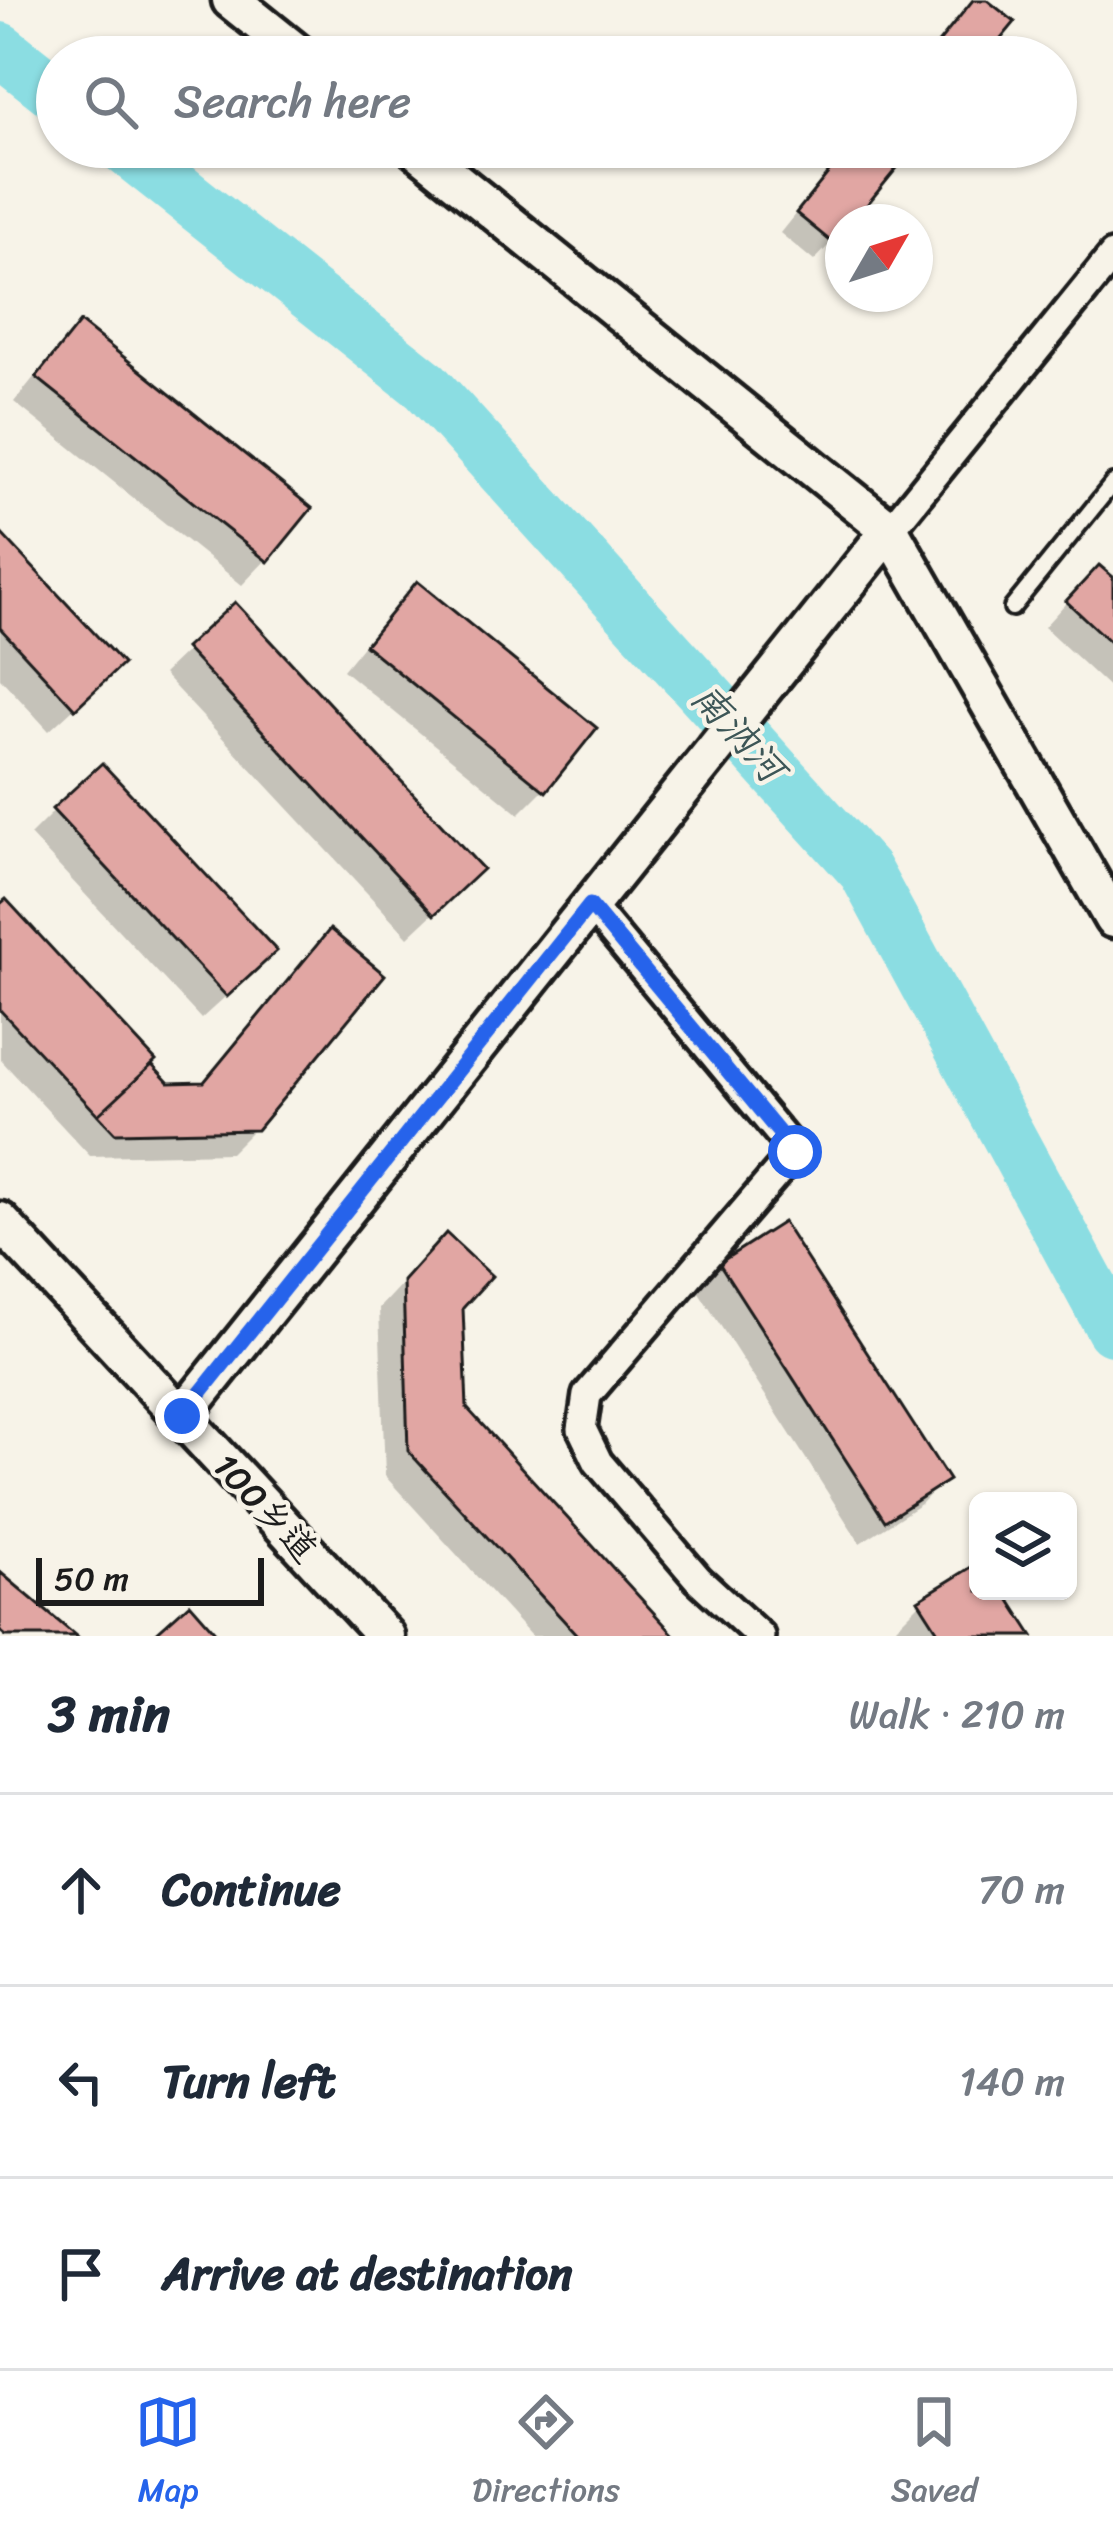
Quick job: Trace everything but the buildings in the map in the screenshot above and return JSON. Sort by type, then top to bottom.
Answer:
[{"type":"street","points":[[231,0],[276,36]]},
{"type":"street","points":[[440,168],[890,530],[1113,919]]},
{"type":"street","points":[[182,1416],[1113,255]]},
{"type":"street","points":[[590,905],[795,1152],[587,1395],[582,1429],[598,1462],[655,1529],[698,1579],[760,1636]]},
{"type":"street","name":"100乡道","points":[[0,1221],[385,1636]]},
{"type":"lane","points":[[1012,608],[1113,483]]},
{"type":"waterway","name":"南汭河","points":[[0,49],[36,77]]},
{"type":"waterway","name":"南汭河","points":[[151,168],[426,386],[865,871],[1113,1329]]},
{"type":"route","points":[[182,1416],[590,905],[795,1152]]}]
